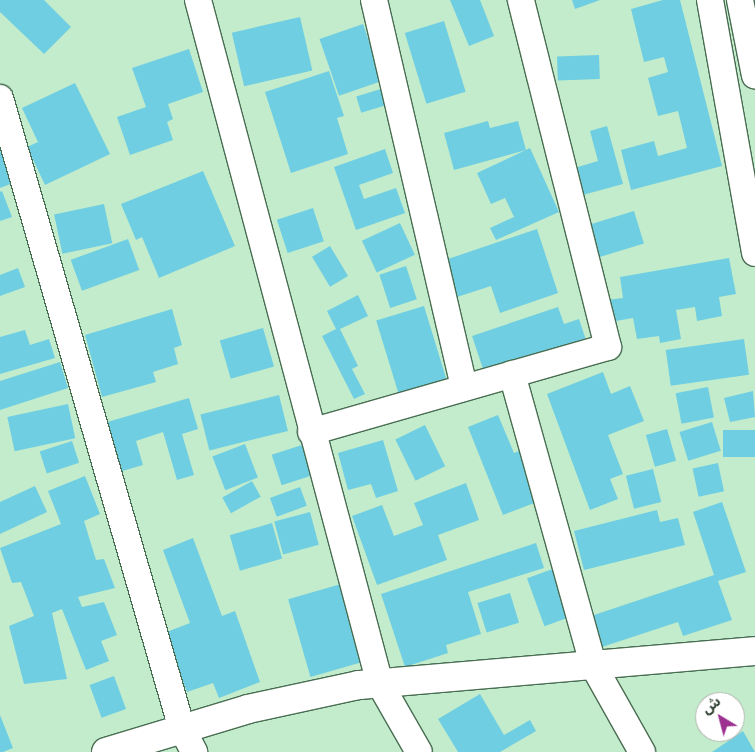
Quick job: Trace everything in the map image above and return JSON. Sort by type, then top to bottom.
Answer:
[{"type":"main road","points":[[106,752],[188,741],[248,709],[380,684],[755,651]]},
{"type":"street","points":[[198,0],[311,432],[380,684],[419,752]]},
{"type":"street","points":[[374,0],[464,388]]},
{"type":"street","points":[[311,432],[608,347],[521,0]]},
{"type":"street","points":[[710,0],[755,253]]},
{"type":"street","points":[[740,0],[755,76]]},
{"type":"street","points":[[727,89],[755,80]]},
{"type":"street","points":[[0,98],[188,741]]},
{"type":"street","points":[[512,374],[593,665],[642,752]]},
{"type":"building","points":[[0,0],[44,0],[71,27],[44,54],[0,12]]},
{"type":"building","points":[[450,0],[480,0],[494,36],[469,46]]},
{"type":"building","points":[[572,0],[600,0],[575,9]]},
{"type":"building","points":[[663,0],[680,0],[722,166],[631,190],[621,150],[654,141],[658,156],[687,148],[678,111],[658,116],[648,78],[668,72],[664,57],[644,62],[631,9]]},
{"type":"building","points":[[300,17],[312,71],[244,86],[232,33]]},
{"type":"building","points":[[444,21],[466,92],[426,104],[405,33]]},
{"type":"building","points":[[363,24],[383,81],[339,96],[320,39]]},
{"type":"building","points":[[189,49],[203,92],[168,104],[173,119],[167,122],[173,140],[130,155],[117,117],[146,107],[132,68]]},
{"type":"building","points":[[599,55],[600,79],[558,80],[557,56]]},
{"type":"building","points":[[329,71],[344,116],[337,118],[348,154],[291,173],[265,92]]},
{"type":"building","points":[[75,83],[110,154],[45,185],[27,147],[38,142],[22,108]]},
{"type":"building","points":[[384,88],[389,104],[361,113],[356,96]]},
{"type":"building","points":[[488,121],[490,128],[518,121],[526,150],[454,170],[444,133]]},
{"type":"building","points":[[607,126],[623,184],[579,196],[571,169],[598,161],[590,131]]},
{"type":"building","points":[[530,148],[559,212],[496,240],[490,228],[514,217],[505,198],[491,204],[477,173]]},
{"type":"building","points":[[385,149],[393,173],[359,185],[364,199],[396,188],[405,213],[356,230],[334,167]]},
{"type":"building","points":[[0,150],[13,183],[0,188]]},
{"type":"building","points":[[203,171],[235,246],[159,278],[142,237],[136,240],[121,204]]},
{"type":"building","points":[[2,191],[12,217],[0,221],[0,192]]},
{"type":"building","points":[[104,204],[112,243],[62,254],[54,215]]},
{"type":"building","points":[[313,208],[324,241],[288,253],[277,220]]},
{"type":"building","points":[[634,211],[644,244],[593,259],[583,226]]},
{"type":"building","points":[[400,223],[415,255],[377,272],[362,241]]},
{"type":"building","points":[[537,229],[558,293],[500,313],[491,286],[457,297],[445,260]]},
{"type":"building","points":[[128,239],[139,270],[82,291],[71,260]]},
{"type":"building","points":[[330,246],[348,276],[330,287],[312,257]]},
{"type":"building","points":[[729,258],[736,294],[719,297],[722,316],[697,321],[695,307],[676,310],[681,339],[660,343],[659,336],[637,339],[633,318],[610,322],[607,300],[623,298],[620,277]]},
{"type":"building","points":[[406,266],[417,299],[390,308],[379,275]]},
{"type":"building","points":[[18,268],[25,287],[0,296],[0,275]]},
{"type":"building","points":[[358,295],[368,316],[340,329],[358,366],[352,369],[365,394],[354,399],[322,336],[336,329],[327,311]]},
{"type":"building","points":[[424,306],[451,394],[403,409],[376,321]]},
{"type":"building","points":[[558,307],[564,324],[579,319],[586,340],[484,372],[472,336]]},
{"type":"building","points":[[172,309],[182,345],[174,348],[178,364],[153,372],[156,382],[102,397],[85,335]]},
{"type":"building","points":[[263,328],[274,366],[231,379],[220,340]]},
{"type":"building","points":[[25,330],[30,345],[49,339],[55,358],[0,374],[0,337]]},
{"type":"building","points":[[744,339],[749,375],[671,386],[666,350]]},
{"type":"building","points":[[60,362],[68,388],[0,410],[0,381]]},
{"type":"building","points":[[603,372],[611,394],[630,386],[644,421],[608,435],[623,474],[610,479],[618,499],[590,510],[547,394]]},
{"type":"building","points":[[708,387],[714,417],[682,424],[676,393]]},
{"type":"building","points":[[753,391],[755,417],[730,422],[724,398]]},
{"type":"building","points":[[279,395],[288,431],[209,450],[200,415]]},
{"type":"building","points":[[189,398],[198,429],[182,434],[194,475],[177,480],[163,432],[136,441],[143,465],[119,472],[104,423]]},
{"type":"building","points":[[68,404],[75,438],[15,451],[7,417]]},
{"type":"building","points":[[498,415],[514,453],[522,450],[542,500],[503,515],[468,427]]},
{"type":"building","points":[[712,422],[721,451],[688,461],[679,432]]},
{"type":"building","points":[[425,425],[445,466],[416,481],[395,439]]},
{"type":"building","points":[[667,429],[676,461],[655,467],[646,435]]},
{"type":"building","points":[[723,430],[755,430],[755,457],[723,457]]},
{"type":"building","points":[[383,440],[398,491],[376,498],[371,484],[348,490],[338,453]]},
{"type":"building","points":[[72,441],[79,463],[47,473],[40,452]]},
{"type":"building","points":[[245,444],[258,478],[225,490],[212,457]]},
{"type":"building","points":[[305,444],[315,474],[282,485],[272,455]]},
{"type":"building","points":[[718,463],[724,491],[699,497],[693,468]]},
{"type":"building","points":[[653,469],[661,502],[634,509],[626,476]]},
{"type":"building","points":[[85,476],[100,514],[84,521],[96,560],[104,559],[115,588],[78,597],[82,607],[104,602],[117,635],[101,641],[109,661],[86,670],[62,609],[52,613],[67,679],[24,684],[9,626],[34,616],[21,582],[12,583],[0,548],[61,524],[48,491]]},
{"type":"building","points":[[252,481],[261,497],[231,513],[222,497]]},
{"type":"building","points":[[466,483],[479,520],[438,535],[447,560],[377,585],[352,516],[382,505],[394,536],[423,525],[414,503]]},
{"type":"building","points":[[35,486],[47,512],[0,534],[0,502]]},
{"type":"building","points":[[300,487],[307,506],[277,517],[270,498]]},
{"type":"building","points":[[722,502],[746,572],[718,581],[732,620],[683,636],[678,622],[599,648],[588,617],[714,575],[693,512]]},
{"type":"building","points":[[657,510],[660,522],[678,518],[685,545],[584,570],[574,531]]},
{"type":"building","points":[[310,512],[319,545],[283,554],[274,522]]},
{"type":"building","points":[[272,523],[282,559],[240,571],[230,535]]},
{"type":"building","points":[[193,538],[222,616],[235,611],[260,682],[219,698],[213,683],[187,692],[164,633],[190,623],[163,550]]},
{"type":"building","points":[[536,543],[544,568],[468,592],[481,634],[446,645],[448,653],[405,667],[381,594]]},
{"type":"building","points":[[558,567],[575,615],[544,626],[527,578]]},
{"type":"building","points":[[341,584],[363,662],[310,677],[288,599]]},
{"type":"building","points":[[510,593],[519,623],[487,633],[477,603]]},
{"type":"building","points":[[114,676],[126,709],[102,718],[90,685]]},
{"type":"building","points":[[480,694],[504,735],[530,720],[536,731],[500,752],[458,752],[438,719]]},
{"type":"building","points":[[0,715],[13,748],[3,752],[0,752]]},
{"type":"building","points":[[745,734],[755,752],[712,752],[727,742],[745,742]]}]
